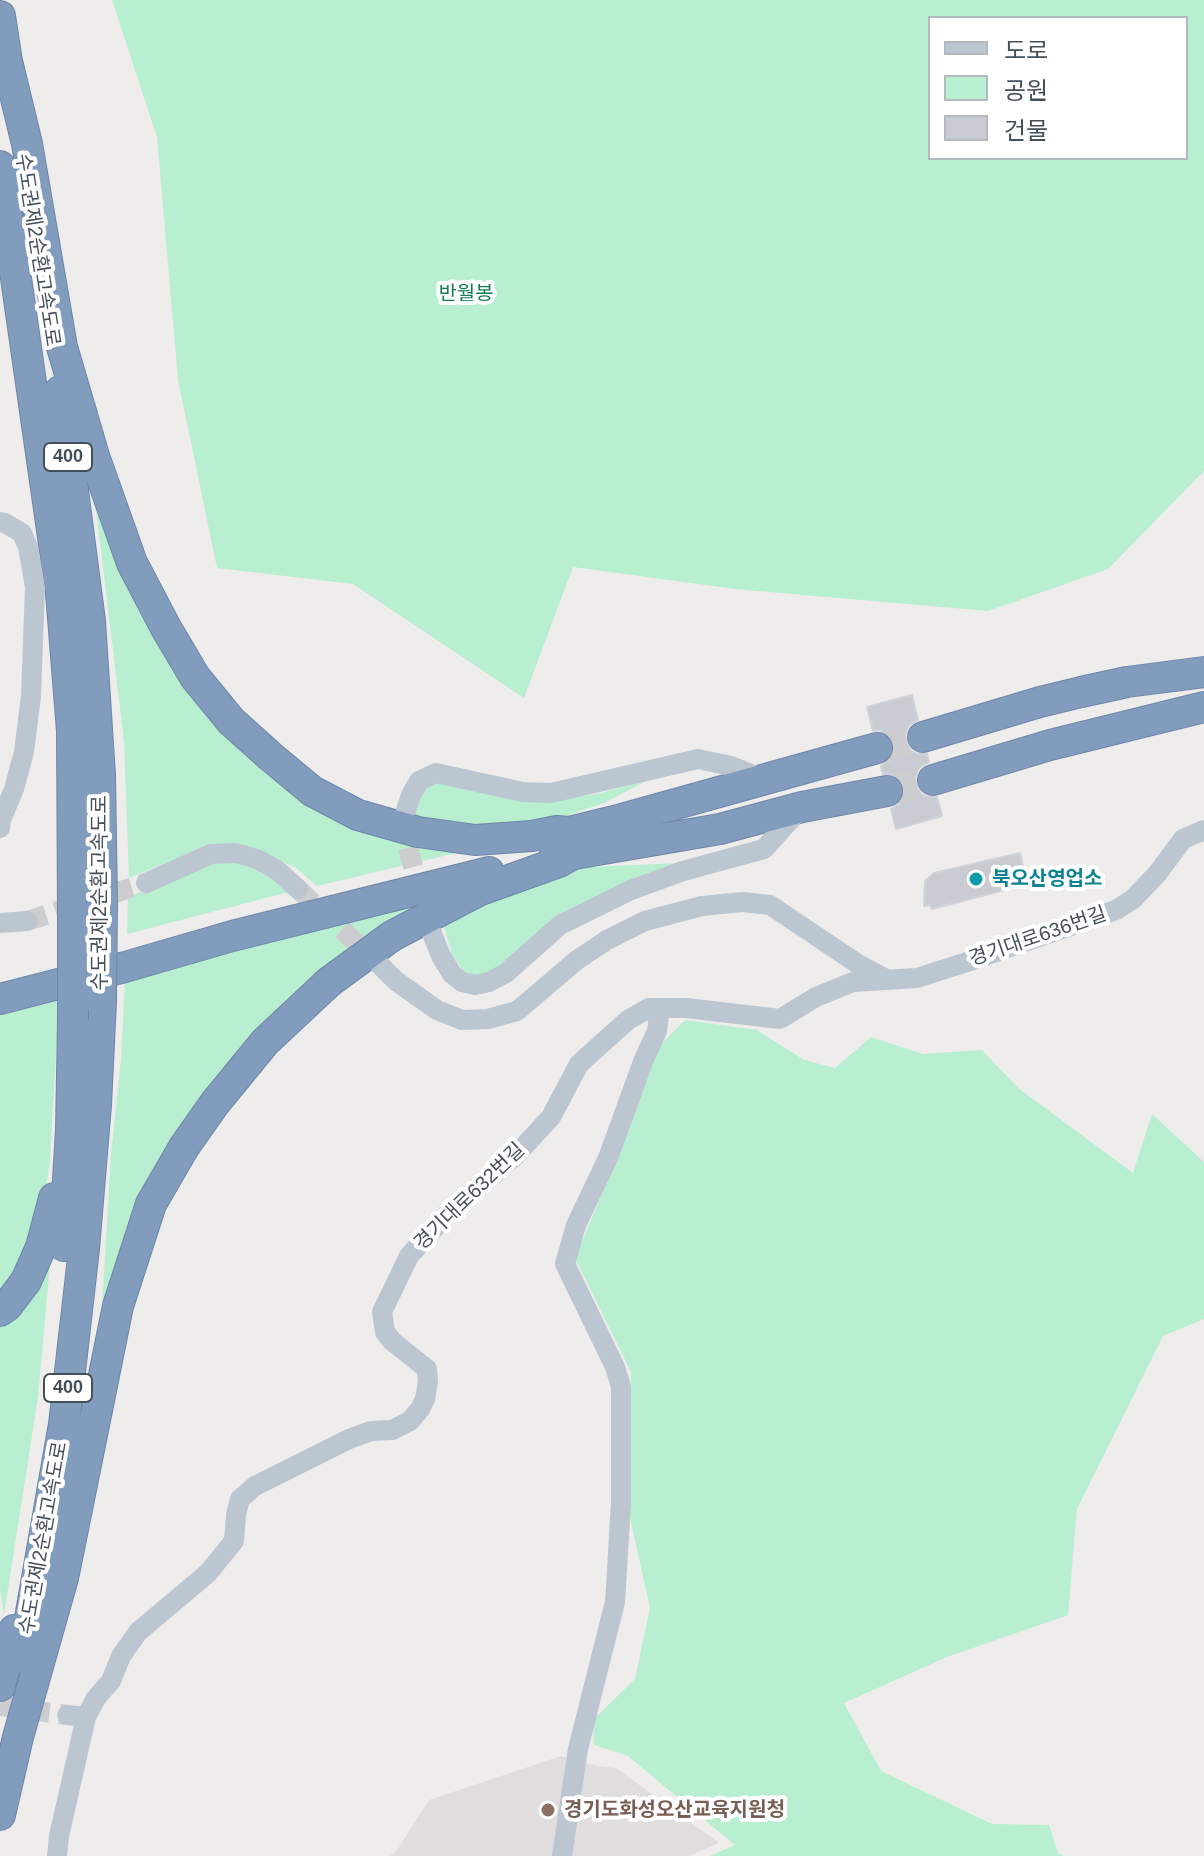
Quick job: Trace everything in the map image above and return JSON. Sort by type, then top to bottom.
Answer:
[{"type":"highway","name":"수도권제2순환고속도로","points":[[0,16],[60,391],[90,621],[100,775],[102,902],[96,1105],[84,1249],[64,1424],[16,1698],[0,1770]]},
{"type":"highway","points":[[6,57],[27,144],[62,347],[94,456],[132,563],[195,677],[231,721],[270,756],[312,791],[358,815],[418,832],[475,840],[557,831],[572,843]]},
{"type":"highway","name":"수도권제2순환고속도로","points":[[0,166],[61,593],[72,731],[73,910],[71,1130],[61,1304],[42,1468],[16,1624],[0,1686]]},
{"type":"highway","points":[[923,737],[1081,692],[1127,682],[1204,672]]},
{"type":"highway","points":[[933,780],[1050,745],[1204,707]]},
{"type":"highway","points":[[0,999],[246,932],[556,855],[572,843],[766,780],[877,748]]},
{"type":"highway","points":[[0,981],[558,839],[572,843],[720,829],[802,807],[887,791]]},
{"type":"highway","points":[[0,1815],[18,1737],[63,1578],[118,1306],[151,1204],[184,1147],[265,1042],[329,982],[392,936],[478,891],[559,862],[572,843]]},
{"type":"highway","points":[[0,1311],[26,1281],[41,1247],[71,1130]]},
{"type":"lane","points":[[0,522],[22,533],[28,547],[35,587],[31,696],[24,752],[0,828]]},
{"type":"lane","points":[[406,810],[419,781],[436,773],[523,792],[551,793],[698,759],[731,766],[766,780]]},
{"type":"lane","points":[[431,931],[452,974],[462,982],[475,985],[489,982],[506,973],[560,925],[631,890],[683,871],[764,849],[802,807]]},
{"type":"lane","name":"경기대로636번길","points":[[628,1020],[649,1008],[686,1008],[780,1019],[816,997],[853,982],[917,978],[1116,910],[1133,899],[1157,874],[1183,839],[1204,830]]},
{"type":"lane","points":[[146,883],[211,854],[236,853],[257,859],[277,870],[298,889]]},
{"type":"lane","points":[[376,961],[396,981],[437,1010],[462,1020],[488,1019],[517,1011],[577,960],[607,940],[645,921],[702,906],[742,902],[770,905],[858,964],[888,980]]},
{"type":"lane","points":[[1,919],[27,921]]},
{"type":"lane","points":[[562,1856],[578,1749],[615,1602],[621,1503],[621,1387],[615,1367],[565,1264],[576,1225],[608,1158],[657,1031],[660,1008]]},
{"type":"lane","name":"경기대로632번길","points":[[57,1856],[76,1716],[111,1681],[121,1656],[138,1632],[208,1573],[234,1541],[240,1499],[255,1486],[349,1439],[371,1431],[392,1430],[410,1421],[420,1409],[428,1382],[427,1369],[392,1341],[385,1332],[382,1312],[409,1256],[449,1212],[515,1156],[551,1117],[579,1064],[628,1020]]},
{"type":"shaded area","name":"경기도화성오산교육지원청","points":[[561,1756],[616,1768],[719,1843],[689,1856],[390,1856],[398,1849],[429,1800]]},
{"type":"green space","name":"반월봉","points":[[112,0],[1204,0],[1204,471],[1108,569],[988,611],[735,589],[573,567],[524,698],[353,584],[217,568],[178,380],[157,137]]},
{"type":"green space","points":[[94,493],[116,552],[294,787],[473,849],[317,886],[296,868],[262,852],[202,848],[129,878],[124,741]]},
{"type":"green space","points":[[438,780],[559,800],[597,794],[648,780],[604,803],[565,816],[518,826],[477,828],[411,817],[420,792]]},
{"type":"green space","points":[[218,860],[235,861],[269,874],[289,892],[127,934],[128,897]]},
{"type":"green space","points":[[680,863],[486,976],[471,976],[452,955],[444,926],[469,910],[552,875],[589,867]]},
{"type":"green space","points":[[441,896],[282,1005],[203,1094],[155,1172],[101,1324],[125,978]]},
{"type":"green space","points":[[59,1001],[45,1198],[35,1236],[0,1297],[0,1015]]},
{"type":"green space","points":[[685,1020],[757,1030],[804,1060],[835,1068],[871,1037],[923,1054],[982,1050],[1018,1088],[1133,1173],[1152,1114],[1204,1162],[1204,1319],[1163,1336],[1077,1509],[1068,1615],[947,1657],[844,1703],[881,1771],[992,1824],[1049,1825],[1058,1853],[1064,1856],[710,1856],[735,1845],[628,1756],[594,1745],[593,1720],[635,1679],[650,1608],[628,1509],[631,1372],[575,1258],[626,1136],[658,1047]]},
{"type":"green space","points":[[51,1253],[38,1397],[4,1615],[0,1589],[0,1322]]},
{"type":"building","points":[[912,695],[918,720],[909,725],[906,741],[911,751],[927,754],[929,762],[919,768],[916,784],[921,794],[937,797],[942,816],[896,829],[891,809],[904,798],[904,787],[894,774],[883,774],[881,766],[890,760],[894,744],[889,735],[881,730],[873,731],[867,707]]},
{"type":"building","name":"북오산영업소","points":[[1020,853],[1027,884],[932,909],[930,905],[924,906],[925,881],[934,873]]},
{"type":"tunnel","points":[[877,748],[923,737]]},
{"type":"tunnel","points":[[887,791],[933,780]]},
{"type":"tunnel","points":[[406,818],[407,844],[422,900]]},
{"type":"tunnel","points":[[27,921],[146,883]]},
{"type":"tunnel","points":[[298,889],[376,961]]},
{"type":"tunnel","points":[[0,1706],[67,1715]]},
{"type":"place","name":"북오산영업소","points":[[976,879]]},
{"type":"place","name":"경기도화성오산교육지원청","points":[[548,1810]]}]
